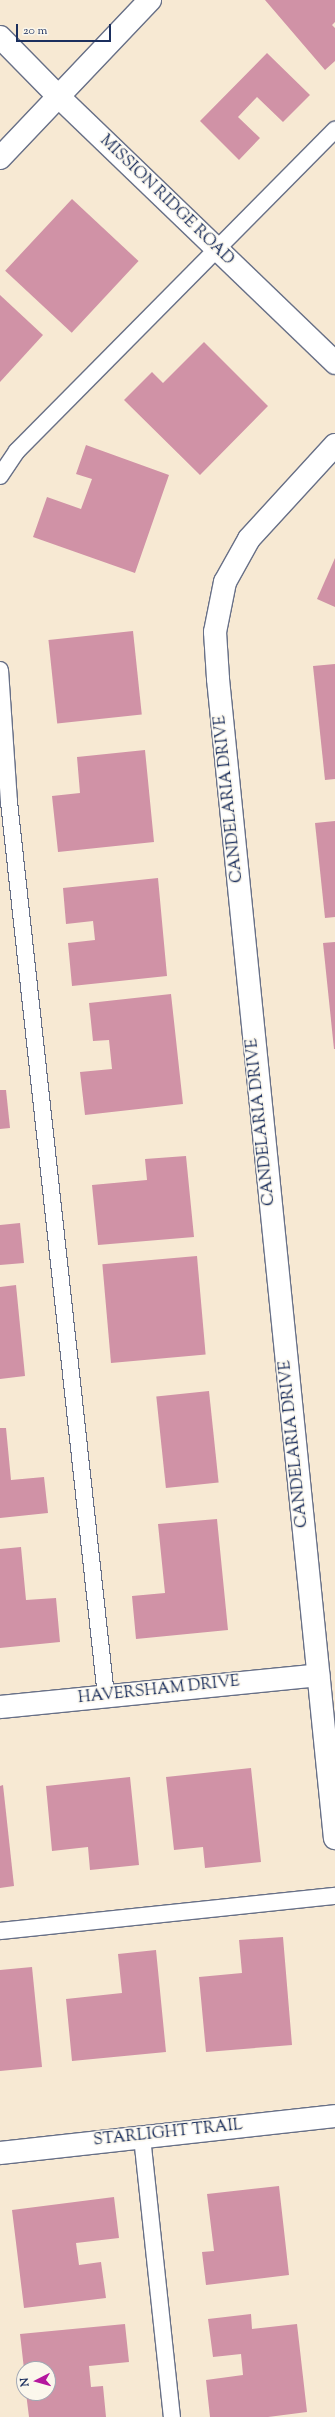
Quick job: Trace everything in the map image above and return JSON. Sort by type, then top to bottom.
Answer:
[{"type":"street","points":[[0,158],[150,0]]},
{"type":"street","name":"MISSION RIDGE ROAD","points":[[0,37],[58,96],[335,363]]},
{"type":"street","name":"CANDELARIA DRIVE","points":[[335,445],[249,539],[225,582],[215,632],[219,687],[335,1838]]},
{"type":"street","name":"HAVERSHAM DRIVE","points":[[0,1707],[318,1675]]},
{"type":"street","name":"STARLIGHT TRAIL","points":[[0,2152],[335,2116]]},
{"type":"lane","points":[[0,476],[17,451],[335,130]]},
{"type":"lane","points":[[0,670],[10,810],[106,1696]]},
{"type":"lane","points":[[0,1931],[335,1896]]},
{"type":"lane","points":[[142,2137],[172,2417]]},
{"type":"building","points":[[265,0],[335,0],[335,22],[332,25],[335,28],[335,61],[325,70]]},
{"type":"building","points":[[267,53],[310,95],[283,122],[257,97],[238,117],[260,138],[239,160],[200,121]]},
{"type":"building","points":[[72,199],[139,261],[72,333],[5,271]]},
{"type":"building","points":[[0,295],[43,335],[0,382]]},
{"type":"building","points":[[204,342],[268,406],[200,475],[124,400],[152,372],[163,383]]},
{"type":"building","points":[[86,445],[169,475],[135,573],[33,537],[47,497],[81,509],[92,479],[76,474]]},
{"type":"building","points":[[335,558],[335,607],[317,599]]},
{"type":"building","points":[[133,631],[142,715],[57,723],[48,640]]},
{"type":"building","points":[[335,664],[335,779],[325,780],[313,666]]},
{"type":"building","points":[[145,750],[154,842],[58,852],[52,796],[80,793],[77,757]]},
{"type":"building","points":[[335,821],[335,917],[325,918],[315,823]]},
{"type":"building","points":[[158,878],[167,976],[72,986],[68,943],[95,940],[93,921],[66,924],[63,888]]},
{"type":"building","points":[[335,942],[335,1049],[334,1049],[323,943]]},
{"type":"building","points":[[171,994],[183,1104],[85,1115],[80,1072],[112,1069],[109,1040],[93,1041],[89,1003]]},
{"type":"building","points":[[0,1090],[6,1090],[10,1128],[0,1129]]},
{"type":"building","points":[[186,1156],[194,1237],[98,1245],[92,1185],[147,1180],[145,1159]]},
{"type":"building","points":[[20,1223],[24,1263],[0,1265],[0,1225]]},
{"type":"building","points":[[197,1256],[206,1355],[111,1363],[102,1264]]},
{"type":"building","points":[[16,1285],[25,1376],[0,1379],[0,1287]]},
{"type":"building","points":[[209,1391],[219,1482],[166,1488],[156,1397]]},
{"type":"building","points":[[0,1428],[6,1428],[11,1480],[44,1477],[48,1513],[0,1518]]},
{"type":"building","points":[[217,1519],[228,1630],[136,1639],[132,1596],[165,1593],[158,1524]]},
{"type":"building","points":[[21,1547],[26,1600],[56,1598],[60,1642],[0,1648],[0,1549]]},
{"type":"building","points":[[251,1768],[261,1862],[205,1868],[203,1847],[174,1850],[166,1777]]},
{"type":"building","points":[[130,1777],[139,1865],[90,1870],[88,1847],[52,1851],[46,1786]]},
{"type":"building","points":[[3,1785],[14,1886],[0,1888],[0,1786]]},
{"type":"building","points":[[283,1937],[292,2045],[206,2052],[199,1977],[242,1973],[239,1940]]},
{"type":"building","points":[[156,1950],[166,2052],[72,2061],[66,1999],[122,1993],[118,1954]]},
{"type":"building","points":[[32,1967],[42,2067],[0,2071],[0,1970]]},
{"type":"building","points":[[279,2186],[289,2275],[206,2285],[202,2252],[214,2251],[207,2194]]},
{"type":"building","points":[[114,2197],[119,2238],[76,2243],[79,2265],[101,2262],[106,2298],[24,2308],[12,2210]]},
{"type":"building","points":[[251,2314],[252,2329],[297,2324],[307,2412],[268,2417],[210,2417],[206,2380],[243,2375],[241,2354],[213,2357],[208,2319]]},
{"type":"building","points":[[125,2324],[129,2362],[89,2366],[91,2387],[103,2386],[106,2417],[29,2417],[27,2401],[56,2401],[56,2361],[23,2361],[20,2334]]}]
